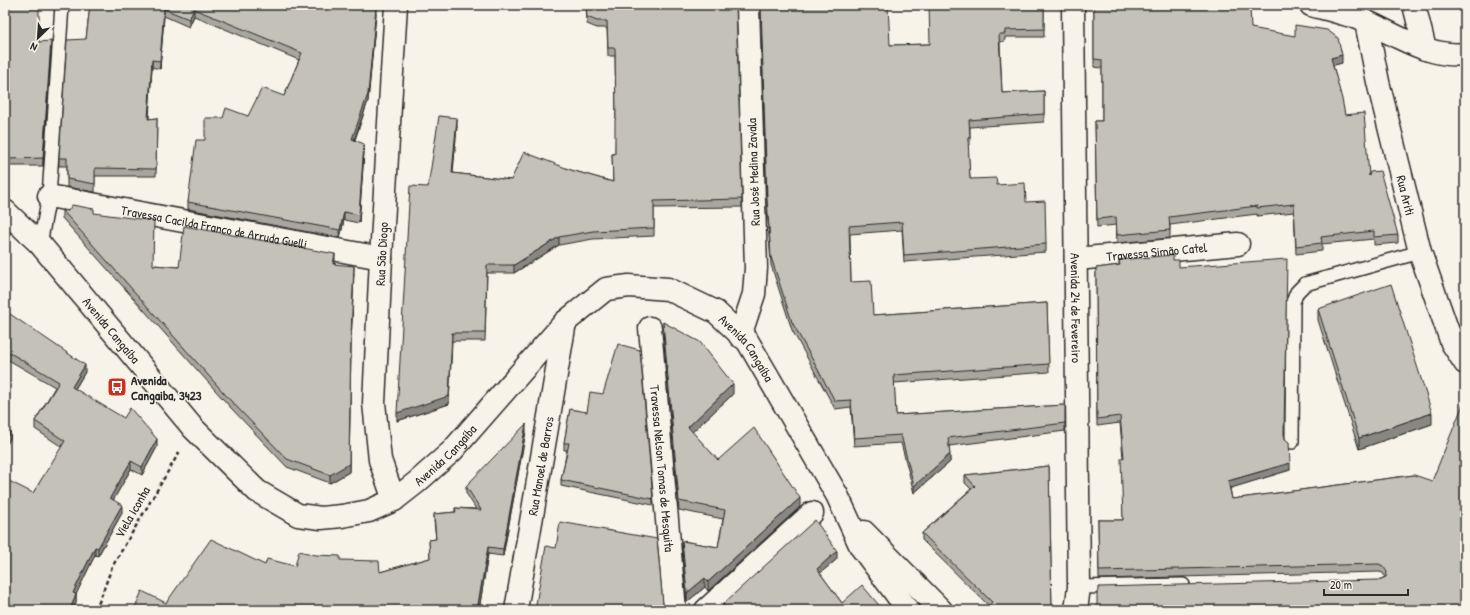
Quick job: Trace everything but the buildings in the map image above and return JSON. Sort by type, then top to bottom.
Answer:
[{"type":"street","name":"Rua São Diogo","points":[[394,500],[380,460],[374,402],[396,5]]},
{"type":"street","name":"Rua José Medina Zavala","points":[[740,336],[754,294],[756,268],[748,5]]},
{"type":"street","name":"Avenida 24 de Fevereiro","points":[[1073,5],[1079,587],[1076,610]]},
{"type":"street","points":[[1311,5],[1339,12],[1366,22],[1425,49],[1441,54],[1465,54]]},
{"type":"street","points":[[1414,5],[1425,49]]},
{"type":"street","name":"Rua Ariti","points":[[1366,22],[1378,82],[1420,252],[1452,343],[1465,363]]},
{"type":"street","name":"Travessa Cacilda Franco de Arruda Guelli","points":[[49,196],[381,258]]},
{"type":"street","name":"Avenida Cangaíba","points":[[5,211],[40,244],[193,428],[257,491],[298,515],[321,518],[369,511],[394,500],[452,451],[565,322],[606,289],[629,286],[649,286],[668,289],[716,312],[748,342],[847,515],[862,547],[908,610]]},
{"type":"street","name":"Travessa Simão Catel","points":[[1076,259],[1238,244]]},
{"type":"street","name":"Rua Manoel de Barros","points":[[516,610],[565,322]]},
{"type":"street","name":"Travessa Nelson Tomas de Mesquita","points":[[650,328],[675,610]]},
{"type":"street","points":[[706,610],[812,513]]},
{"type":"street","name":"Avenida Cangaíba","points":[[847,515],[941,610]]},
{"type":"lane","points":[[40,244],[49,196],[62,5]]},
{"type":"lane","points":[[1292,442],[1293,302],[1297,292],[1305,284],[1420,252]]},
{"type":"lane","points":[[1079,587],[1197,585]]},
{"type":"path","name":"Viela Iconha","points":[[96,610],[112,567],[193,428]]},
{"type":"place","name":"Avenida Cangaiba, 3423","points":[[117,387]]}]
